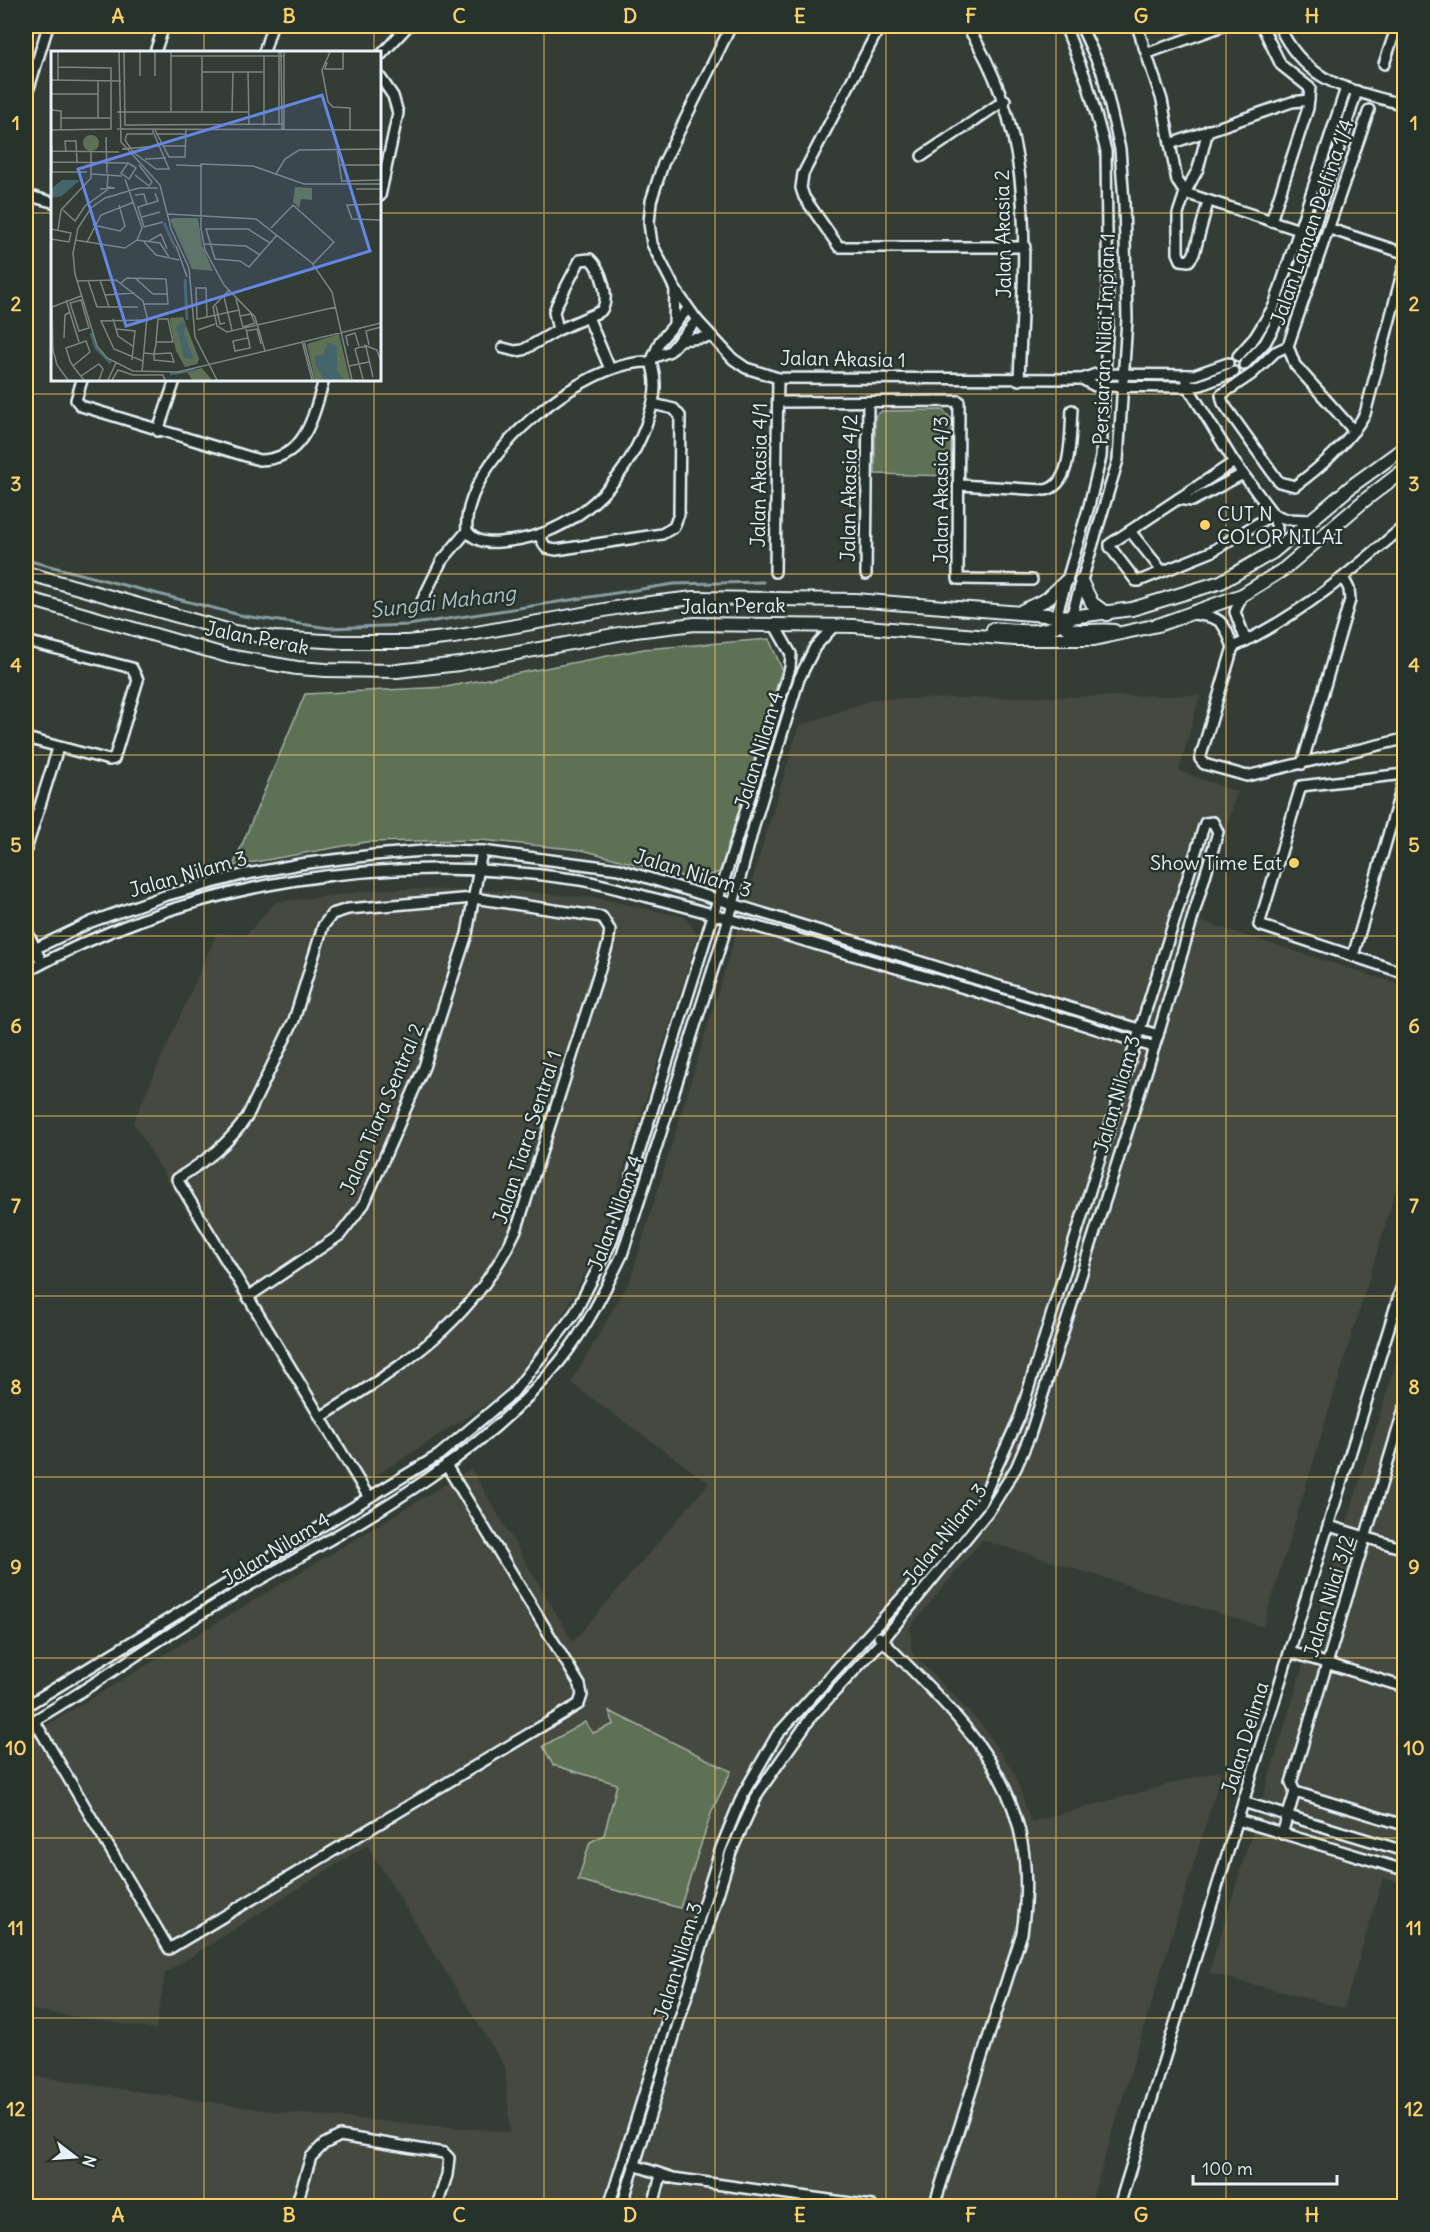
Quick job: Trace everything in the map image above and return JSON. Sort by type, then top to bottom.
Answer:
[{"type":"main road","name":"Jalan Perak","points":[[26,573],[234,632],[275,638],[342,642],[407,642],[454,637],[632,605],[694,598],[855,600],[1021,612],[1063,620],[1107,614],[1221,582],[1273,552],[1404,448]]},
{"type":"main road","name":"Jalan Perak","points":[[26,598],[228,656],[297,668],[326,670],[417,669],[505,657],[635,631],[695,624],[834,626],[951,632],[1048,641],[1094,639],[1127,633],[1194,614],[1242,595],[1284,569],[1404,470]]},
{"type":"main road","points":[[1021,612],[1047,599],[1066,581]]},
{"type":"main road","points":[[1081,581],[1092,603],[1107,614]]},
{"type":"main road","points":[[951,632],[980,628],[1035,632],[1053,630],[1063,620],[1074,632],[1103,629],[1127,633]]},
{"type":"street","points":[[26,98],[48,26]]},
{"type":"street","points":[[155,51],[164,26]]},
{"type":"street","points":[[264,51],[272,26]]},
{"type":"street","points":[[381,55],[408,26]]},
{"type":"street","name":"Jalan Akasia 1","points":[[731,26],[663,164],[651,201],[649,223],[652,244],[675,289],[688,309],[712,337],[740,364],[778,378],[1082,379]]},
{"type":"street","points":[[880,26],[803,174],[801,188],[804,196],[839,247],[1025,247]]},
{"type":"street","name":"Jalan Akasia 2","points":[[968,26],[993,71],[1005,100],[1019,157],[1024,196],[1025,247],[1019,380]]},
{"type":"street","name":"Persiaran Nilai Impian 1","points":[[1063,620],[1066,581],[1099,465],[1106,386],[1109,254],[1106,151],[1087,82],[1065,26]]},
{"type":"street","name":"Persiaran Nilai Impian 1","points":[[1063,620],[1081,581],[1116,470],[1127,319],[1120,149],[1102,72],[1081,26]]},
{"type":"street","points":[[1137,26],[1162,100],[1177,181],[1185,193],[1312,234]]},
{"type":"street","points":[[1148,53],[1223,26]]},
{"type":"street","points":[[1262,26],[1281,65],[1310,88],[1309,100],[1271,221]]},
{"type":"street","points":[[1279,26],[1294,51],[1323,79],[1404,105]]},
{"type":"street","points":[[1384,64],[1397,26]]},
{"type":"street","points":[[381,78],[393,96],[398,113],[381,190]]},
{"type":"street","points":[[1238,356],[1255,337],[1270,313],[1301,230],[1346,88]]},
{"type":"street","points":[[1244,365],[1276,326],[1312,234],[1357,91]]},
{"type":"street","points":[[922,156],[1005,100]]},
{"type":"street","points":[[1170,144],[1292,102],[1309,100]]},
{"type":"street","name":"Jalan Laman Delfina 1/4","points":[[1288,346],[1369,110]]},
{"type":"street","points":[[1208,130],[1198,169],[1185,193],[1177,227],[1178,253],[1181,261],[1189,261],[1194,254],[1208,202]]},
{"type":"street","points":[[26,195],[51,202]]},
{"type":"street","points":[[1330,229],[1404,253]]},
{"type":"street","points":[[503,348],[523,350],[558,330],[601,311],[606,301],[595,264],[586,258],[578,264],[557,304],[554,312],[558,330]]},
{"type":"street","points":[[1354,431],[1295,365],[1288,346],[1275,351],[1252,374],[1221,395],[1223,403],[1280,482],[1295,486],[1320,468],[1354,431],[1365,414],[1404,266]]},
{"type":"street","points":[[674,325],[675,289]]},
{"type":"street","points":[[467,531],[476,539],[485,542],[525,539],[539,535],[569,522],[616,480],[633,454],[653,404],[656,382],[653,360],[659,343],[688,309]]},
{"type":"street","points":[[588,317],[610,369]]},
{"type":"street","points":[[419,607],[441,562],[467,531],[467,516],[480,484],[516,431],[542,409],[610,369],[653,360],[667,353],[697,320]]},
{"type":"street","points":[[679,340],[712,337]]},
{"type":"street","points":[[1082,379],[1096,374],[1186,375],[1228,363]]},
{"type":"street","points":[[1082,379],[1095,386],[1188,387],[1201,385],[1234,372]]},
{"type":"street","points":[[1186,375],[1188,387],[1234,462],[1273,514],[1277,528],[1273,552]]},
{"type":"street","name":"Jalan Akasia 4/1","points":[[775,572],[778,378]]},
{"type":"street","points":[[82,381],[76,397],[78,405],[255,459],[273,459],[293,450],[304,438],[324,381]]},
{"type":"street","points":[[158,431],[175,381]]},
{"type":"street","name":"Jalan Akasia 4/3","points":[[868,403],[959,401],[958,579],[1032,580]]},
{"type":"street","points":[[778,402],[868,403]]},
{"type":"street","name":"Jalan Akasia 4/2","points":[[866,574],[868,403]]},
{"type":"street","points":[[539,535],[546,548],[556,550],[662,534],[674,527],[679,514],[680,416],[674,409],[653,404]]},
{"type":"street","points":[[959,485],[1045,490],[1054,488],[1065,474],[1072,410]]},
{"type":"street","points":[[1234,462],[1110,544],[1110,547],[1136,581],[1211,552],[1273,514]]},
{"type":"street","points":[[1178,499],[1192,501],[1243,474]]},
{"type":"street","points":[[1273,514],[1286,519],[1312,520]]},
{"type":"street","points":[[1233,647],[1295,613],[1344,579],[1404,526]]},
{"type":"street","points":[[1130,531],[1162,571]]},
{"type":"street","points":[[1302,764],[1350,600],[1349,589],[1344,579]]},
{"type":"street","points":[[1242,595],[1234,612],[1246,641]]},
{"type":"street","points":[[1194,614],[1218,619],[1224,624],[1233,647],[1200,756],[1201,762],[1247,776],[1404,739]]},
{"type":"street","name":"Jalan Nilam 4","points":[[26,1706],[368,1496],[439,1455],[513,1393],[575,1313],[611,1243],[790,668],[791,654],[774,624]]},
{"type":"street","name":"Jalan Nilam 4","points":[[30,1723],[203,1612],[446,1466],[490,1433],[561,1361],[605,1290],[622,1256],[729,919],[800,679],[815,647],[834,626]]},
{"type":"street","points":[[26,642],[132,668],[138,680],[114,759],[58,748],[26,738]]},
{"type":"street","points":[[26,850],[58,748]]},
{"type":"street","points":[[1404,774],[1301,786],[1259,925],[1404,973]]},
{"type":"street","points":[[1353,956],[1404,780]]},
{"type":"street","points":[[1154,1047],[1136,1041],[1205,823],[1213,822],[1218,832],[1158,1035]]},
{"type":"street","name":"Jalan Nilam 3","points":[[26,953],[91,922],[164,896],[242,875],[300,864],[374,855],[435,850],[482,851],[619,869],[1158,1035],[1030,1435],[1016,1468],[992,1508],[883,1640],[812,1716],[758,1793],[730,1852],[622,2206]]},
{"type":"street","name":"Jalan Tiara Sentral 2","points":[[249,1297],[340,1235],[364,1204],[424,1067],[466,934],[482,851]]},
{"type":"street","name":"Jalan Nilam 3","points":[[26,972],[130,923],[233,892],[311,877],[367,872],[479,869],[583,880],[714,913],[1136,1041],[1020,1416],[1007,1449],[981,1502],[926,1572],[790,1718],[765,1754],[743,1794],[718,1859],[609,2206]]},
{"type":"street","name":"Jalan Tiara Sentral 1","points":[[249,1297],[177,1179],[215,1154],[247,1117],[294,1020],[323,926],[332,914],[348,909],[473,898],[596,915],[607,922],[610,937],[518,1228],[496,1269],[468,1307],[441,1335],[321,1417]]},
{"type":"street","points":[[26,929],[42,963]]},
{"type":"street","name":"Jalan Delima","points":[[1119,2206],[1404,1279]]},
{"type":"street","points":[[249,1297],[368,1496]]},
{"type":"street","name":"Jalan Nilai 3/2","points":[[1282,1833],[1295,1792],[1291,1783],[1404,1409]]},
{"type":"street","points":[[30,1723],[170,1949],[579,1704],[582,1695],[580,1686],[446,1466]]},
{"type":"street","points":[[1329,1526],[1404,1549]]},
{"type":"street","points":[[873,1631],[962,1720],[985,1750],[1006,1790],[1018,1826],[1025,1864],[1027,1898],[1022,1933],[934,2206]]},
{"type":"street","points":[[1290,1652],[1404,1687]]},
{"type":"street","points":[[1295,1792],[1404,1825]]},
{"type":"street","points":[[1244,1802],[1404,1851]]},
{"type":"street","points":[[1238,1820],[1404,1870]]},
{"type":"street","points":[[296,2206],[311,2157],[324,2144],[340,2136],[444,2152],[448,2157],[447,2175],[437,2206]]},
{"type":"street","points":[[634,2165],[661,2175],[793,2202],[872,2206]]},
{"type":"street","points":[[653,2206],[661,2175]]},
{"type":"shaded area","points":[[1200,695],[1179,771],[1237,792],[1200,921],[1404,986],[1404,1163],[1263,1627],[982,1540],[910,1627],[912,1653],[982,1725],[1014,1773],[1031,1822],[1222,1770],[1090,2206],[26,2206],[26,2075],[278,2112],[510,2132],[505,2067],[367,1845],[165,1973],[156,2029],[26,2009],[26,1738],[471,1469],[573,1642],[709,1483],[571,1383],[631,1278],[799,726],[874,699]]},
{"type":"shaded area","points":[[387,889],[515,891],[597,898],[685,917],[698,936],[599,1246],[562,1317],[505,1392],[354,1490],[133,1122],[217,933],[245,936],[276,902]]},
{"type":"shaded area","points":[[1404,1336],[1404,1884],[1383,1878],[1344,2008],[1209,1973]]},
{"type":"green space","points":[[943,410],[952,420],[951,476],[875,474],[875,416],[882,411]]},
{"type":"green space","points":[[769,639],[782,669],[720,872],[695,880],[582,850],[481,840],[366,842],[233,866],[305,694],[446,687],[644,649]]},
{"type":"green space","points":[[609,1711],[731,1771],[712,1811],[680,1908],[578,1880],[590,1842],[604,1835],[617,1784],[553,1765],[543,1746],[585,1722],[593,1733],[614,1724]]},
{"type":"waterway","name":"Sungai Mahang","points":[[26,560],[244,616],[329,628],[408,625],[674,584],[763,582]]},
{"type":"place","name":"CUT N COLOR NILAI","points":[[1205,525]]},
{"type":"place","name":"Show Time Eat","points":[[1294,863]]}]
